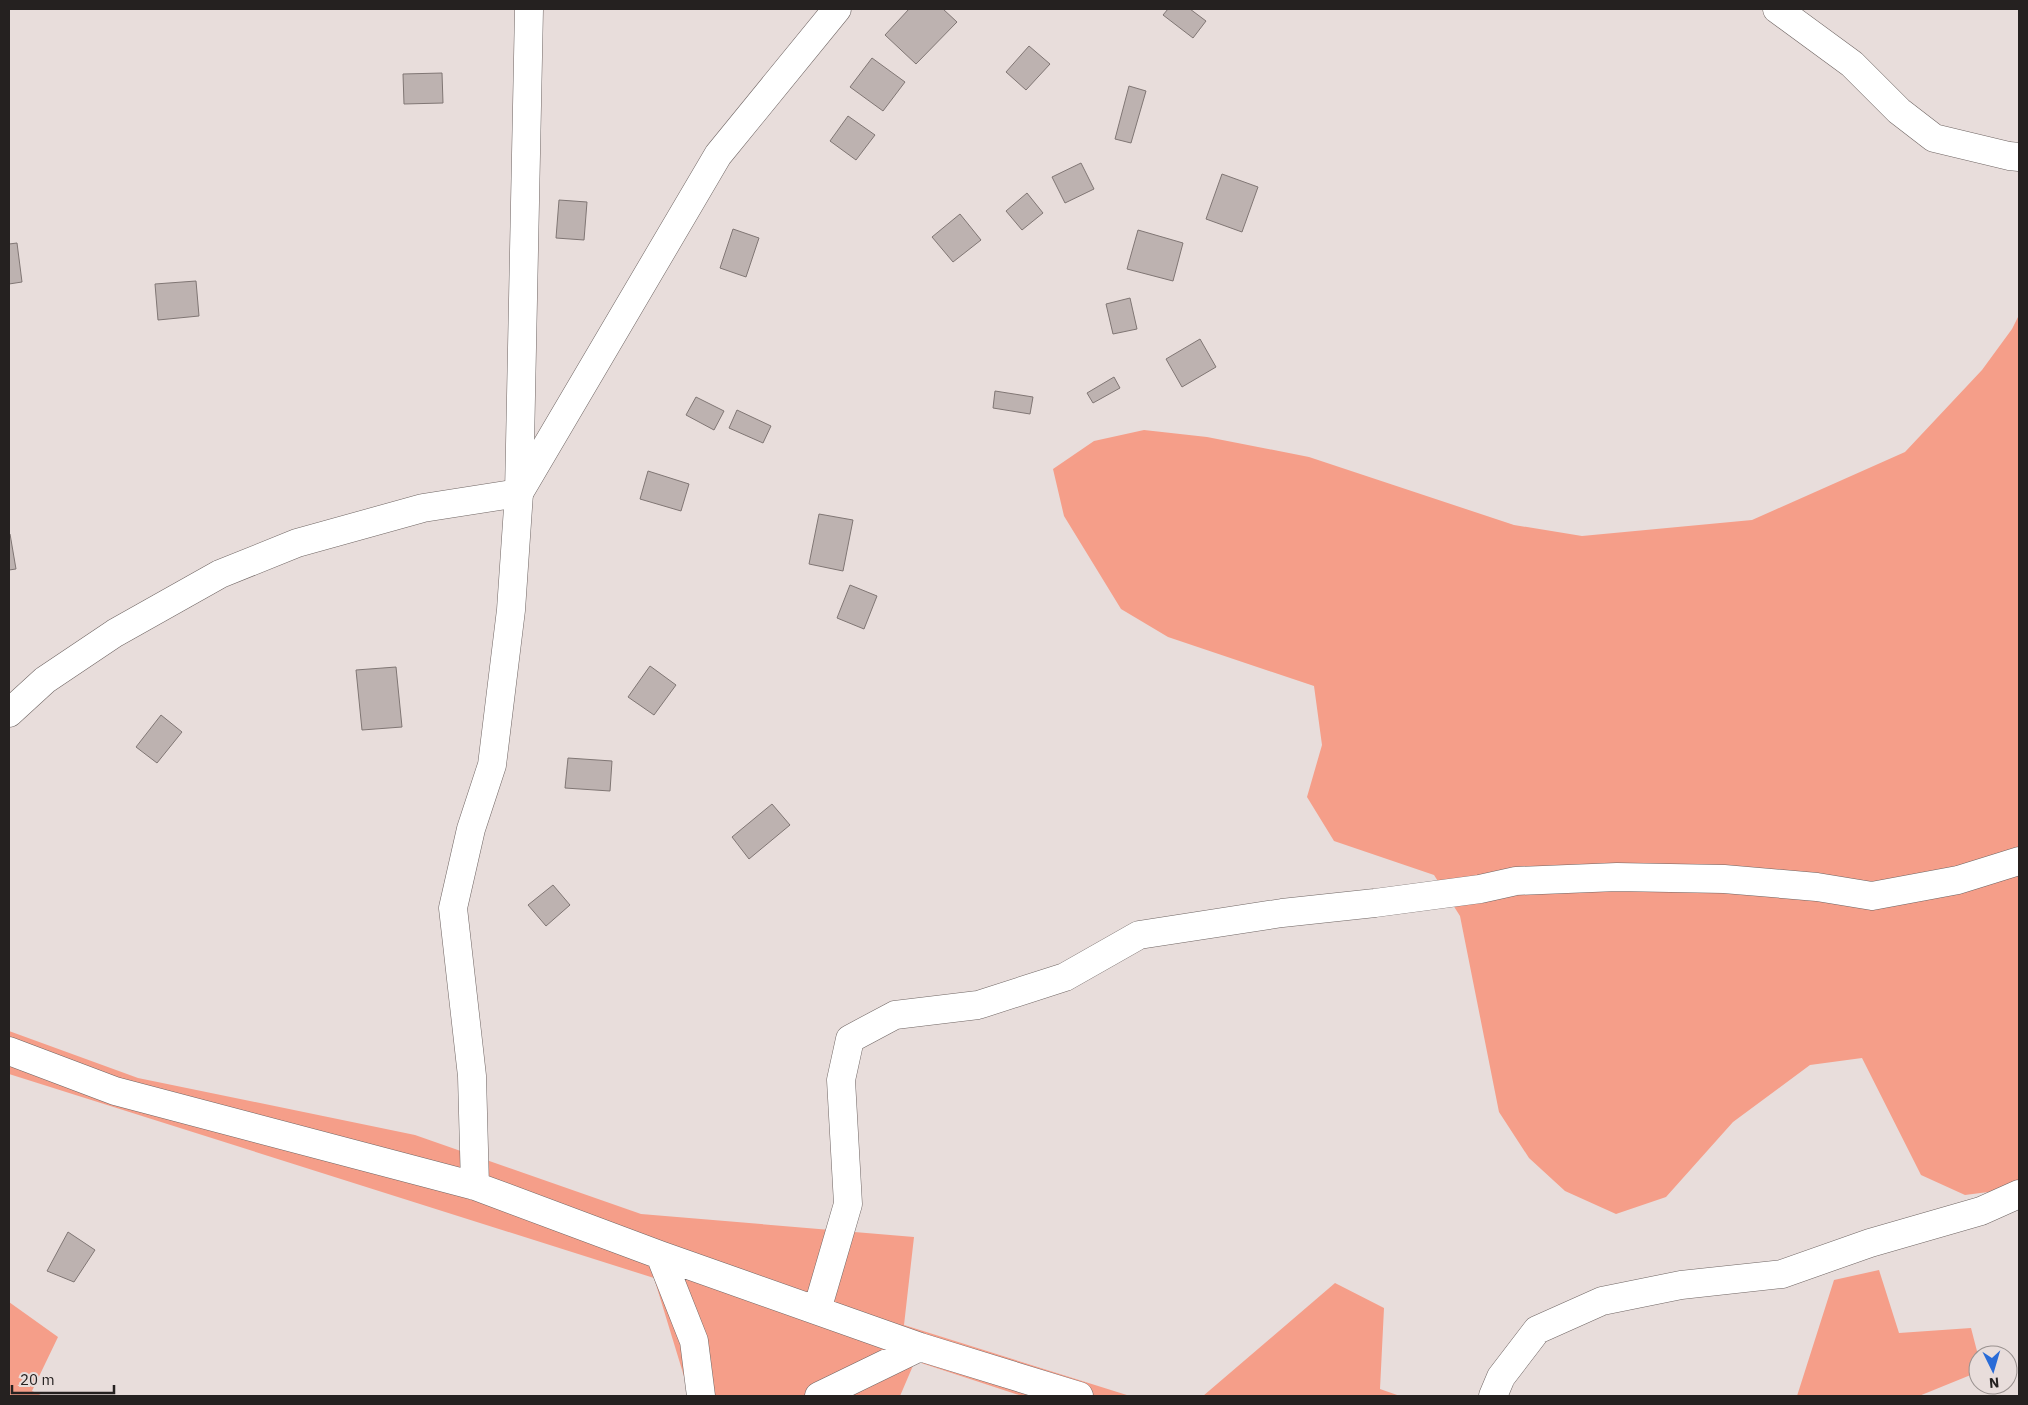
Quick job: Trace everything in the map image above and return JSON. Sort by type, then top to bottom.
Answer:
[{"type":"street","points":[[475,1186],[472,1076],[453,908],[471,829],[492,764],[511,610],[519,493],[529,9]]},
{"type":"street","points":[[519,493],[718,155],[837,9]]},
{"type":"street","points":[[1777,9],[1852,64],[1899,111],[1934,138],[2009,156],[2019,156]]},
{"type":"street","points":[[9,713],[45,680],[115,633],[220,574],[297,543],[423,508],[519,493]]},
{"type":"street","points":[[817,1310],[848,1204],[841,1080],[850,1039],[895,1015],[978,1005],[1065,977],[1139,935],[1282,913],[1384,902],[1480,889],[1516,882],[1616,877],[1724,879],[1817,887],[1872,896],[1958,880],[2019,861]]},
{"type":"street","points":[[9,1051],[115,1091],[475,1186],[660,1255],[920,1347],[1079,1396]]},
{"type":"street","points":[[1493,1396],[1501,1377],[1537,1330],[1602,1301],[1681,1285],[1782,1274],[1870,1243],[1981,1212],[2019,1194]]},
{"type":"street","points":[[660,1255],[694,1341],[701,1396]]},
{"type":"street","points":[[819,1396],[920,1347]]},
{"type":"shaded area","points":[[2019,315],[2019,1188],[1965,1195],[1921,1175],[1862,1058],[1810,1065],[1733,1122],[1666,1197],[1616,1214],[1565,1191],[1529,1158],[1499,1112],[1460,916],[1434,875],[1334,841],[1307,797],[1322,745],[1314,686],[1168,637],[1121,609],[1064,516],[1053,469],[1094,441],[1144,430],[1207,437],[1309,457],[1514,525],[1582,536],[1752,520],[1905,452],[1982,370],[2012,329]]},
{"type":"shaded area","points":[[9,1031],[138,1078],[415,1135],[641,1214],[914,1237],[904,1325],[1130,1396],[1022,1396],[915,1361],[900,1396],[690,1396],[654,1278],[9,1074]]},
{"type":"shaded area","points":[[1879,1270],[1899,1333],[1971,1328],[1975,1345],[1968,1345],[1968,1376],[1919,1396],[1797,1396],[1834,1280]]},
{"type":"shaded area","points":[[1335,1283],[1384,1308],[1380,1389],[1400,1396],[1203,1396]]},
{"type":"shaded area","points":[[9,1302],[58,1337],[32,1391],[43,1396],[9,1396]]},
{"type":"building","points":[[909,9],[943,9],[957,22],[916,64],[885,35]]},
{"type":"building","points":[[1168,9],[1190,9],[1206,21],[1193,38],[1163,15]]},
{"type":"building","points":[[1029,46],[1050,64],[1026,90],[1006,72]]},
{"type":"building","points":[[872,58],[905,82],[883,111],[850,87]]},
{"type":"building","points":[[442,73],[443,103],[404,104],[403,74]]},
{"type":"building","points":[[1129,86],[1146,91],[1131,143],[1115,139]]},
{"type":"building","points":[[848,116],[875,135],[856,160],[830,141]]},
{"type":"building","points":[[1081,163],[1094,189],[1065,203],[1052,177]]},
{"type":"building","points":[[1222,174],[1258,187],[1242,232],[1206,219]]},
{"type":"building","points":[[1027,193],[1043,213],[1022,230],[1006,211]]},
{"type":"building","points":[[559,200],[587,202],[584,240],[556,238]]},
{"type":"building","points":[[960,214],[981,240],[953,262],[932,237]]},
{"type":"building","points":[[733,229],[759,238],[746,277],[720,268]]},
{"type":"building","points":[[1138,230],[1183,243],[1173,281],[1127,269]]},
{"type":"building","points":[[17,243],[22,282],[9,284],[9,244]]},
{"type":"building","points":[[196,281],[199,316],[158,320],[155,284]]},
{"type":"building","points":[[1130,298],[1137,329],[1113,334],[1106,304]]},
{"type":"building","points":[[1200,339],[1216,367],[1182,387],[1166,359]]},
{"type":"building","points":[[1114,377],[1120,388],[1093,403],[1087,393]]},
{"type":"building","points":[[995,391],[1033,397],[1030,414],[993,408]]},
{"type":"building","points":[[696,397],[724,411],[714,430],[686,415]]},
{"type":"building","points":[[737,410],[771,426],[763,443],[729,428]]},
{"type":"building","points":[[648,471],[689,484],[681,511],[640,499]]},
{"type":"building","points":[[819,514],[853,520],[843,571],[809,564]]},
{"type":"building","points":[[9,534],[16,569],[9,570]]},
{"type":"building","points":[[850,585],[877,596],[864,629],[837,618]]},
{"type":"building","points":[[650,666],[676,685],[654,715],[628,697]]},
{"type":"building","points":[[396,667],[402,727],[362,730],[356,670]]},
{"type":"building","points":[[161,715],[182,732],[157,763],[136,747]]},
{"type":"building","points":[[568,758],[612,761],[610,791],[565,788]]},
{"type":"building","points":[[772,804],[790,825],[749,859],[732,837]]},
{"type":"building","points":[[553,885],[570,905],[546,926],[528,905]]},
{"type":"building","points":[[68,1232],[95,1250],[74,1282],[47,1271]]}]
